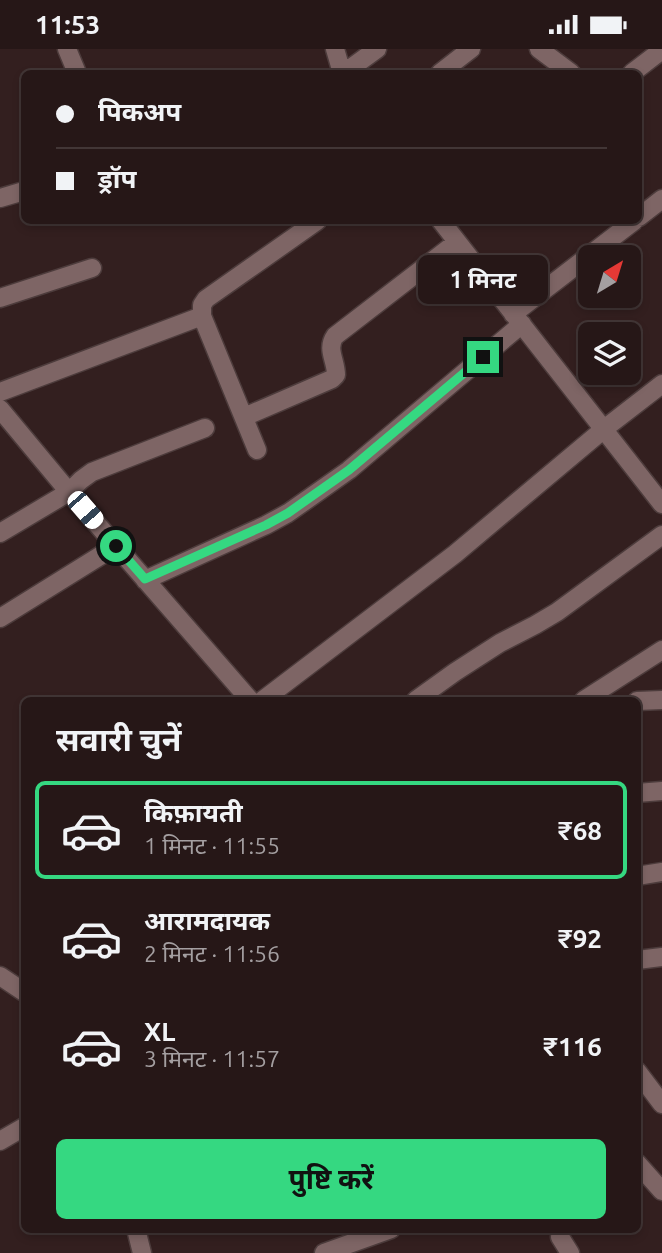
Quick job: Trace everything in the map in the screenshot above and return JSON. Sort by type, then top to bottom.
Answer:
[{"type":"street","points":[[67,49],[76,70]]},
{"type":"street","points":[[335,49],[342,70]]},
{"type":"street","points":[[347,70],[377,49]]},
{"type":"street","points":[[444,70],[471,49]]},
{"type":"street","points":[[539,49],[567,70]]},
{"type":"street","points":[[636,70],[662,50]]},
{"type":"street","points":[[0,198],[21,192]]},
{"type":"street","points":[[642,215],[662,199]]},
{"type":"street","points":[[257,450],[202,316],[202,305],[206,299],[313,224]]},
{"type":"street","points":[[443,224],[662,504]]},
{"type":"street","points":[[145,579],[266,525],[297,507],[349,470],[518,319],[630,224]]},
{"type":"street","points":[[244,417],[336,375],[330,348],[335,336],[457,242]]},
{"type":"street","points":[[0,298],[92,268]]},
{"type":"street","points":[[0,392],[202,316]]},
{"type":"street","points":[[267,697],[455,554],[662,384]]},
{"type":"street","points":[[2,415],[247,697]]},
{"type":"street","points":[[0,534],[69,492],[92,472],[205,429]]},
{"type":"street","points":[[420,697],[491,649],[556,612],[662,535]]},
{"type":"street","points":[[0,618],[116,546]]},
{"type":"street","points":[[589,697],[662,650]]},
{"type":"street","points":[[641,701],[662,700]]},
{"type":"street","points":[[641,793],[662,791]]},
{"type":"street","points":[[641,875],[662,872]]},
{"type":"street","points":[[641,960],[662,957]]},
{"type":"street","points":[[0,976],[21,990]]},
{"type":"street","points":[[641,1076],[662,1104]]},
{"type":"street","points":[[0,1142],[21,1130]]},
{"type":"street","points":[[641,1167],[662,1191]]},
{"type":"street","points":[[136,1233],[142,1253]]},
{"type":"street","points":[[324,1253],[380,1233]]},
{"type":"street","points":[[561,1237],[570,1253]]},
{"type":"route","points":[[116,546],[145,579],[266,525],[288,513],[349,470],[483,357]]}]
